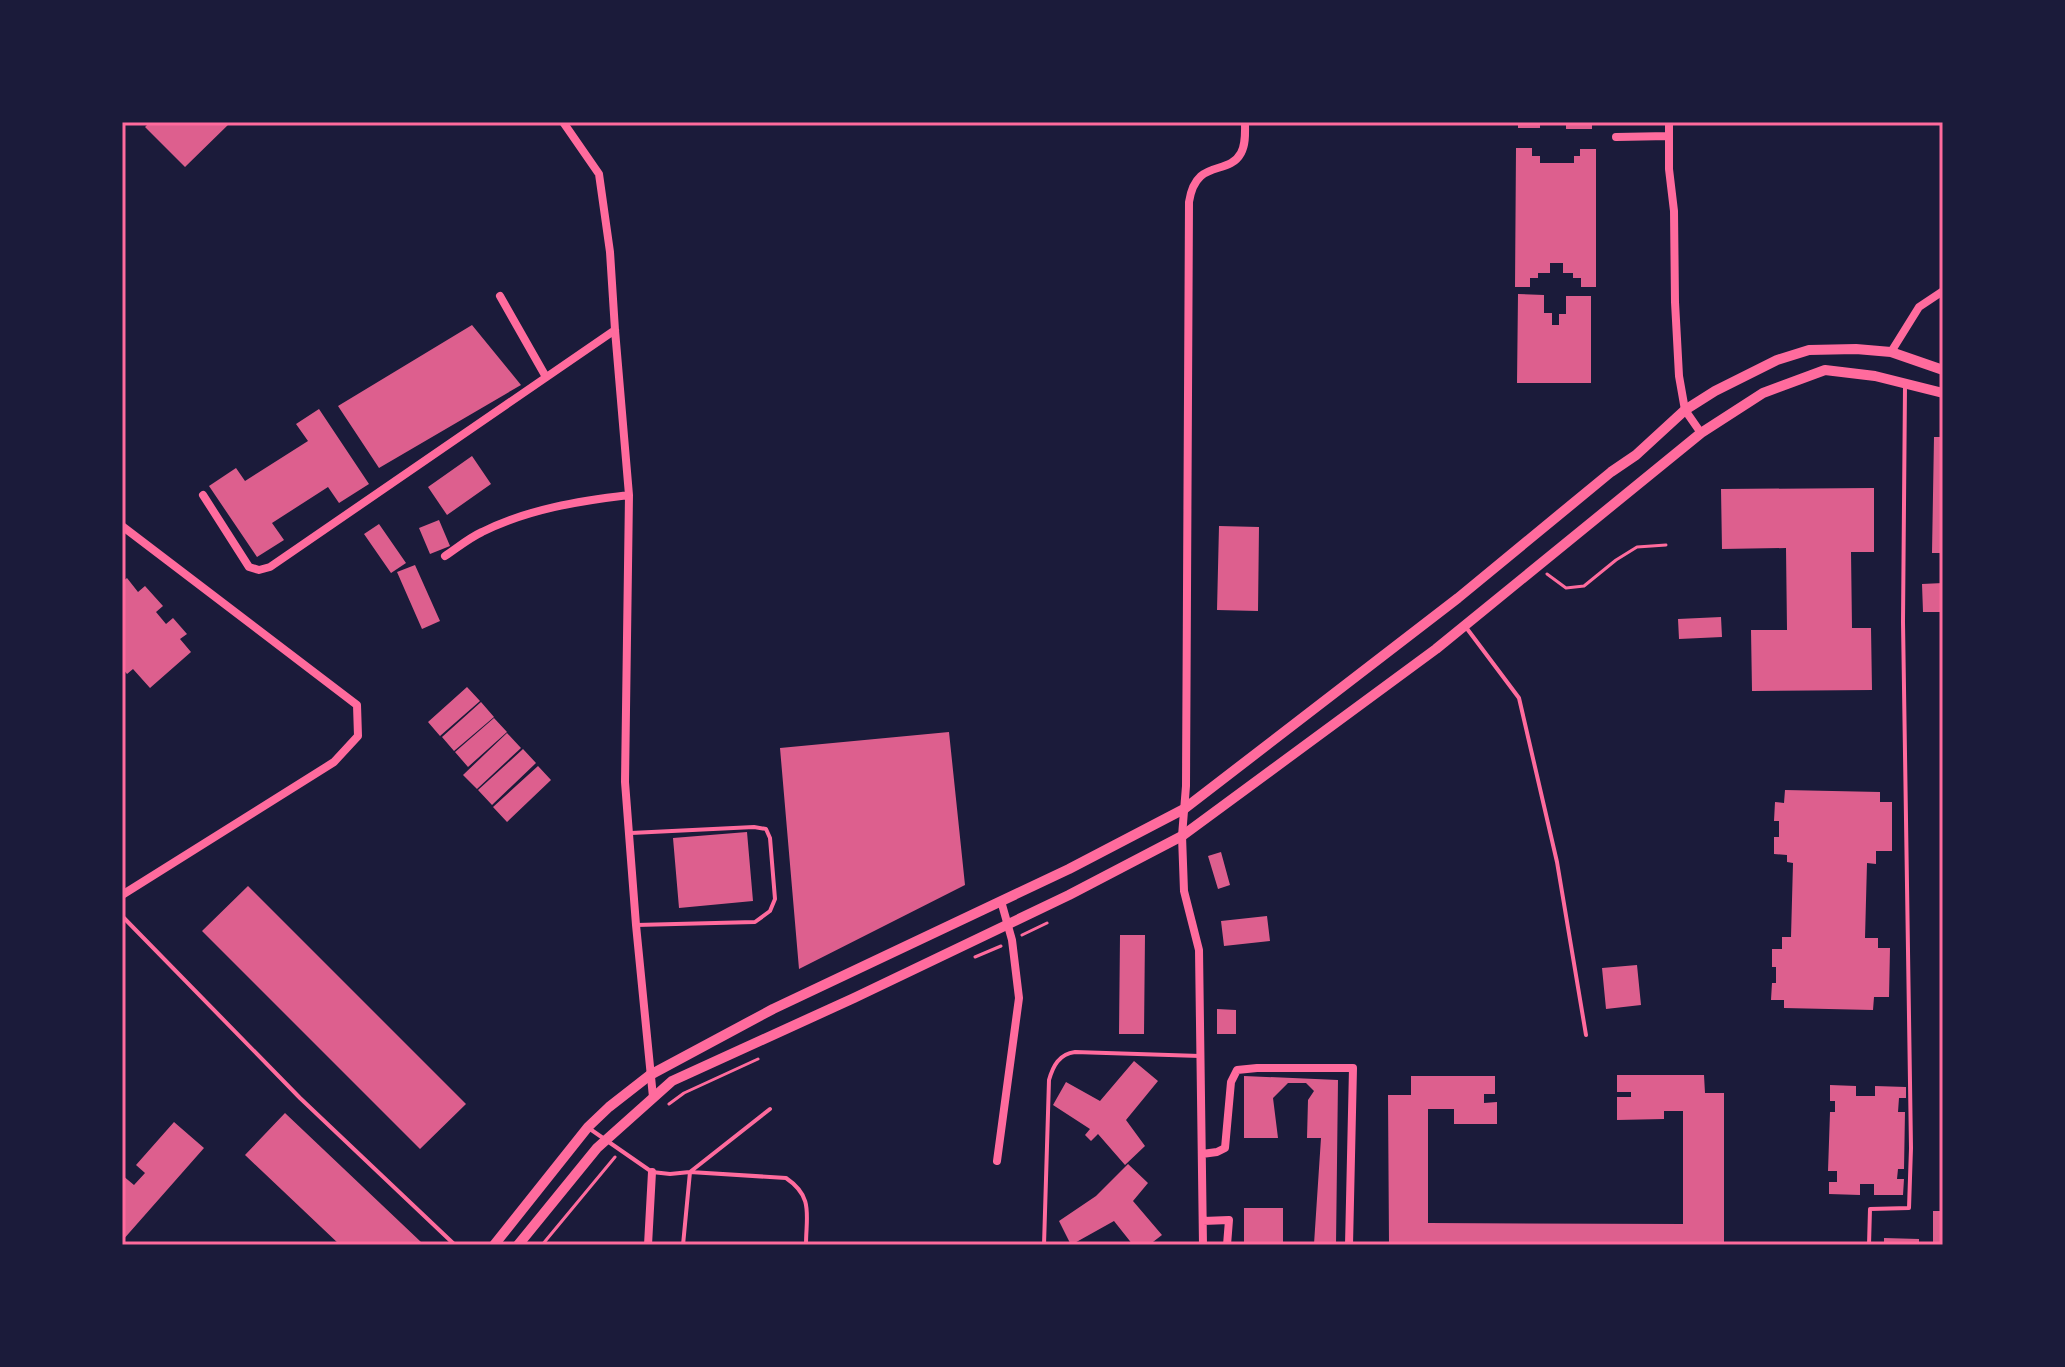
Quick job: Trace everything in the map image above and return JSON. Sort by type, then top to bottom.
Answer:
[{"type":"street","points":[[563,122],[599,174],[610,252],[629,495],[625,782],[653,1097]]},
{"type":"street","points":[[1203,1245],[1199,950],[1184,891],[1182,836],[1186,786],[1189,202],[1191,185],[1204,173],[1236,160],[1242,153],[1245,122]]},
{"type":"street","points":[[1669,122],[1679,376],[1685,410],[1701,433]]},
{"type":"street","points":[[1616,137],[1669,136]]},
{"type":"street","points":[[1891,352],[1919,307],[1943,291]]},
{"type":"street","points":[[500,296],[546,377]]},
{"type":"street","points":[[203,495],[249,567],[259,570],[270,567],[615,330]]},
{"type":"street","points":[[494,1245],[588,1127],[650,1075],[773,1009],[1069,869],[1184,809],[1458,598],[1611,472],[1636,455],[1685,410],[1715,391],[1765,366],[1809,350],[1891,352],[1943,370]]},
{"type":"street","points":[[518,1245],[605,1140],[672,1081],[854,998],[1182,836],[1436,649],[1701,433],[1763,393],[1825,370],[1875,376],[1943,393]]},
{"type":"street","points":[[445,556],[480,533],[522,516],[578,501],[629,495]]},
{"type":"street","points":[[122,526],[357,705],[358,736],[334,762],[122,895]]},
{"type":"street","points":[[997,1161],[1019,998],[1008,924],[1001,901]]},
{"type":"street","points":[[1202,1154],[1225,1148],[1231,1082],[1237,1070],[1353,1068],[1349,1245]]},
{"type":"street","points":[[648,1245],[652,1172]]},
{"type":"street","points":[[1203,1221],[1229,1220],[1227,1245]]},
{"type":"lane","points":[[1869,1245],[1870,1209],[1909,1208],[1911,1148],[1903,622],[1905,384]]},
{"type":"lane","points":[[1465,626],[1519,698],[1557,862],[1586,1035]]},
{"type":"lane","points":[[628,834],[754,827],[766,829],[770,838],[775,899],[770,911],[755,922],[636,925]]},
{"type":"lane","points":[[122,916],[300,1098],[455,1245]]},
{"type":"lane","points":[[1044,1245],[1049,1080],[1059,1059],[1066,1053],[1075,1052],[1200,1056]]},
{"type":"lane","points":[[683,1245],[690,1172],[770,1109]]},
{"type":"lane","points":[[588,1127],[652,1172],[786,1178],[799,1187],[806,1200],[806,1245]]},
{"type":"path","points":[[1537,567],[1566,588],[1584,586],[1637,547],[1666,545]]},
{"type":"building","points":[[150,122],[231,122],[185,167],[145,127]]},
{"type":"building","points":[[1518,122],[1540,122],[1540,128],[1518,128]]},
{"type":"building","points":[[1566,122],[1592,122],[1592,129],[1566,129]]},
{"type":"building","points":[[1516,148],[1532,148],[1532,156],[1540,156],[1540,163],[1574,163],[1574,156],[1580,156],[1580,149],[1596,149],[1596,287],[1581,287],[1581,278],[1573,278],[1573,273],[1563,273],[1563,263],[1550,263],[1550,273],[1538,273],[1538,278],[1530,278],[1530,287],[1515,287]]},
{"type":"building","points":[[1518,294],[1544,295],[1544,313],[1552,313],[1552,325],[1559,325],[1559,314],[1566,314],[1566,296],[1591,296],[1591,383],[1517,383]]},
{"type":"building","points":[[472,325],[521,385],[379,468],[338,406]]},
{"type":"building","points":[[319,409],[369,484],[339,503],[328,487],[272,523],[284,540],[257,557],[209,486],[236,468],[245,481],[308,441],[296,424]]},
{"type":"building","points":[[1934,437],[1943,437],[1943,553],[1932,553]]},
{"type":"building","points":[[472,456],[491,484],[447,515],[428,487]]},
{"type":"building","points":[[1874,488],[1874,552],[1851,552],[1852,628],[1871,628],[1872,690],[1752,691],[1751,630],[1787,630],[1786,548],[1722,549],[1721,489]]},
{"type":"building","points":[[439,520],[450,546],[430,554],[419,528]]},
{"type":"building","points":[[379,524],[406,563],[391,573],[364,534]]},
{"type":"building","points":[[1219,526],[1259,527],[1258,611],[1217,610]]},
{"type":"building","points":[[415,565],[440,621],[422,629],[397,572]]},
{"type":"building","points":[[127,578],[138,592],[145,586],[163,606],[156,612],[166,624],[173,618],[187,634],[180,639],[191,652],[150,688],[133,669],[127,674],[122,668],[122,582]]},
{"type":"building","points":[[1943,583],[1943,612],[1923,612],[1922,584]]},
{"type":"building","points":[[1721,617],[1722,637],[1679,639],[1678,619]]},
{"type":"building","points":[[467,687],[480,701],[440,736],[428,722]]},
{"type":"building","points":[[481,702],[494,717],[454,751],[442,737]]},
{"type":"building","points":[[494,718],[507,732],[468,767],[455,752]]},
{"type":"building","points":[[949,732],[965,885],[799,969],[780,748]]},
{"type":"building","points":[[507,733],[521,748],[477,789],[463,775]]},
{"type":"building","points":[[523,749],[536,763],[492,805],[478,790]]},
{"type":"building","points":[[538,766],[551,780],[507,822],[493,807]]},
{"type":"building","points":[[1785,790],[1880,792],[1880,802],[1892,802],[1892,851],[1876,851],[1876,864],[1867,863],[1865,938],[1878,938],[1878,948],[1890,948],[1889,997],[1874,997],[1873,1010],[1784,1008],[1784,1000],[1771,1000],[1772,983],[1776,983],[1772,949],[1782,949],[1782,937],[1791,937],[1793,863],[1787,862],[1787,855],[1774,854],[1774,837],[1779,837],[1779,821],[1774,821],[1775,802],[1784,803]]},
{"type":"building","points":[[747,832],[753,901],[679,908],[673,838]]},
{"type":"building","points":[[1221,852],[1230,885],[1218,889],[1208,856]]},
{"type":"building","points":[[248,886],[466,1104],[420,1149],[202,931]]},
{"type":"building","points":[[1267,916],[1270,941],[1224,946],[1221,921]]},
{"type":"building","points":[[1120,935],[1145,935],[1144,1034],[1119,1034]]},
{"type":"building","points":[[1637,965],[1641,1005],[1606,1009],[1602,968]]},
{"type":"building","points":[[1217,1009],[1236,1010],[1236,1034],[1217,1034]]},
{"type":"building","points":[[1134,1061],[1158,1081],[1126,1120],[1145,1146],[1125,1165],[1098,1134],[1091,1141],[1085,1135],[1090,1129],[1053,1105],[1066,1082],[1100,1101]]},
{"type":"building","points":[[1617,1075],[1704,1075],[1705,1093],[1724,1093],[1724,1245],[1389,1245],[1388,1095],[1411,1095],[1411,1076],[1495,1076],[1495,1094],[1484,1094],[1484,1103],[1497,1102],[1497,1124],[1454,1124],[1454,1109],[1428,1109],[1428,1223],[1683,1224],[1683,1111],[1664,1111],[1664,1119],[1617,1120],[1617,1097],[1631,1097],[1631,1092],[1617,1092]]},
{"type":"building","points":[[1244,1076],[1338,1080],[1336,1245],[1314,1244],[1321,1138],[1307,1138],[1308,1100],[1314,1091],[1306,1083],[1288,1083],[1273,1098],[1278,1138],[1244,1138]]},
{"type":"building","points":[[1830,1085],[1856,1086],[1856,1096],[1875,1096],[1875,1086],[1906,1087],[1906,1098],[1899,1098],[1898,1112],[1905,1112],[1904,1169],[1898,1169],[1897,1179],[1904,1179],[1903,1195],[1874,1195],[1874,1184],[1860,1184],[1860,1195],[1829,1194],[1829,1182],[1837,1182],[1837,1171],[1828,1171],[1830,1112],[1835,1112],[1835,1101],[1830,1101]]},
{"type":"building","points":[[285,1113],[421,1242],[417,1245],[340,1245],[245,1155]]},
{"type":"building","points":[[174,1122],[204,1148],[122,1241],[122,1175],[134,1185],[145,1173],[136,1165]]},
{"type":"building","points":[[1128,1164],[1148,1183],[1133,1201],[1162,1235],[1149,1245],[1133,1245],[1114,1221],[1071,1245],[1059,1221],[1096,1196]]},
{"type":"building","points":[[1244,1208],[1283,1208],[1283,1245],[1244,1245]]},
{"type":"building","points":[[1933,1211],[1943,1211],[1943,1245],[1933,1245]]},
{"type":"building","points":[[1884,1238],[1919,1239],[1919,1245],[1884,1245]]}]
